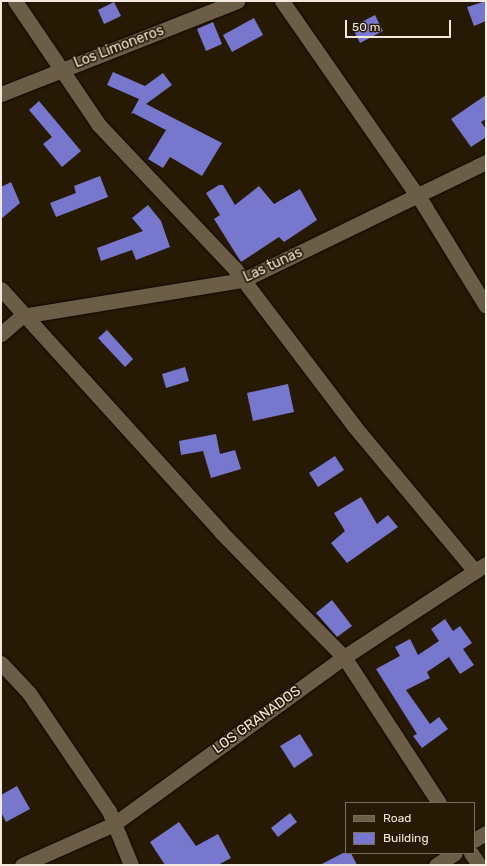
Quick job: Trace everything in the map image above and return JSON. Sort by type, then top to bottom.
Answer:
[{"type":"street","points":[[15,1],[99,125],[243,280],[354,426],[481,567]]},
{"type":"street","name":"Los Limoneros","points":[[1,94],[61,69],[237,1]]},
{"type":"street","points":[[282,1],[416,195],[486,306]]},
{"type":"street","name":"Las tunas","points":[[22,316],[243,280],[486,162]]},
{"type":"street","points":[[1,289],[22,316],[221,532],[344,657],[438,802]]},
{"type":"street","points":[[1,334],[22,316]]},
{"type":"street","name":"LOS GRANADOS","points":[[22,865],[114,824],[344,657],[481,567]]},
{"type":"street","points":[[4,671],[29,693],[109,811],[131,865]]},
{"type":"street","points":[[475,839],[486,833]]},
{"type":"street","points":[[436,865],[453,854]]},
{"type":"street","points":[[472,854],[479,865]]},
{"type":"building","points":[[486,1],[486,21],[474,26],[467,7]]},
{"type":"building","points":[[114,2],[121,16],[104,24],[98,10]]},
{"type":"building","points":[[375,15],[383,31],[360,43],[352,27]]},
{"type":"building","points":[[254,18],[263,35],[232,52],[223,35]]},
{"type":"building","points":[[213,22],[222,44],[206,51],[197,29]]},
{"type":"building","points":[[113,72],[145,86],[163,73],[172,85],[146,104],[222,143],[202,176],[170,157],[163,168],[148,159],[166,130],[133,113],[131,114],[139,99],[107,85]]},
{"type":"building","points":[[486,95],[486,119],[481,122],[486,129],[486,137],[471,147],[451,119]]},
{"type":"building","points":[[39,101],[81,151],[62,167],[43,144],[52,137],[29,110]]},
{"type":"building","points":[[100,176],[108,197],[56,217],[50,203],[76,193],[74,186]]},
{"type":"building","points":[[11,182],[20,203],[1,219],[1,187]]},
{"type":"building","points":[[219,185],[223,185],[235,205],[259,186],[274,204],[300,189],[317,220],[284,242],[279,237],[241,262],[214,219],[220,215],[206,193]]},
{"type":"building","points":[[148,205],[161,221],[170,247],[136,260],[132,250],[101,261],[97,248],[143,231],[132,218]]},
{"type":"building","points":[[107,330],[133,359],[125,367],[98,338]]},
{"type":"building","points":[[185,367],[189,381],[166,388],[162,374]]},
{"type":"building","points":[[288,384],[294,412],[253,421],[247,393]]},
{"type":"building","points":[[216,434],[220,454],[235,450],[241,469],[211,478],[203,451],[181,455],[179,441]]},
{"type":"building","points":[[335,456],[344,470],[318,487],[309,473]]},
{"type":"building","points":[[361,497],[377,524],[388,515],[398,527],[347,563],[331,543],[345,531],[334,513]]},
{"type":"building","points":[[332,600],[352,626],[337,637],[316,613]]},
{"type":"building","points":[[445,619],[453,631],[460,626],[472,643],[463,649],[474,665],[460,674],[449,657],[427,672],[430,678],[406,690],[430,724],[439,717],[448,729],[422,748],[413,736],[417,734],[376,669],[400,656],[395,647],[410,639],[418,655],[439,641],[431,629]]},
{"type":"building","points":[[300,734],[313,755],[294,768],[280,746]]},
{"type":"building","points":[[17,786],[30,809],[6,822],[1,812],[1,795]]},
{"type":"building","points":[[290,813],[297,822],[278,837],[271,828]]},
{"type":"building","points":[[179,822],[196,846],[218,834],[231,858],[218,865],[165,865],[150,842]]},
{"type":"building","points":[[345,853],[352,854],[357,865],[320,865]]}]
